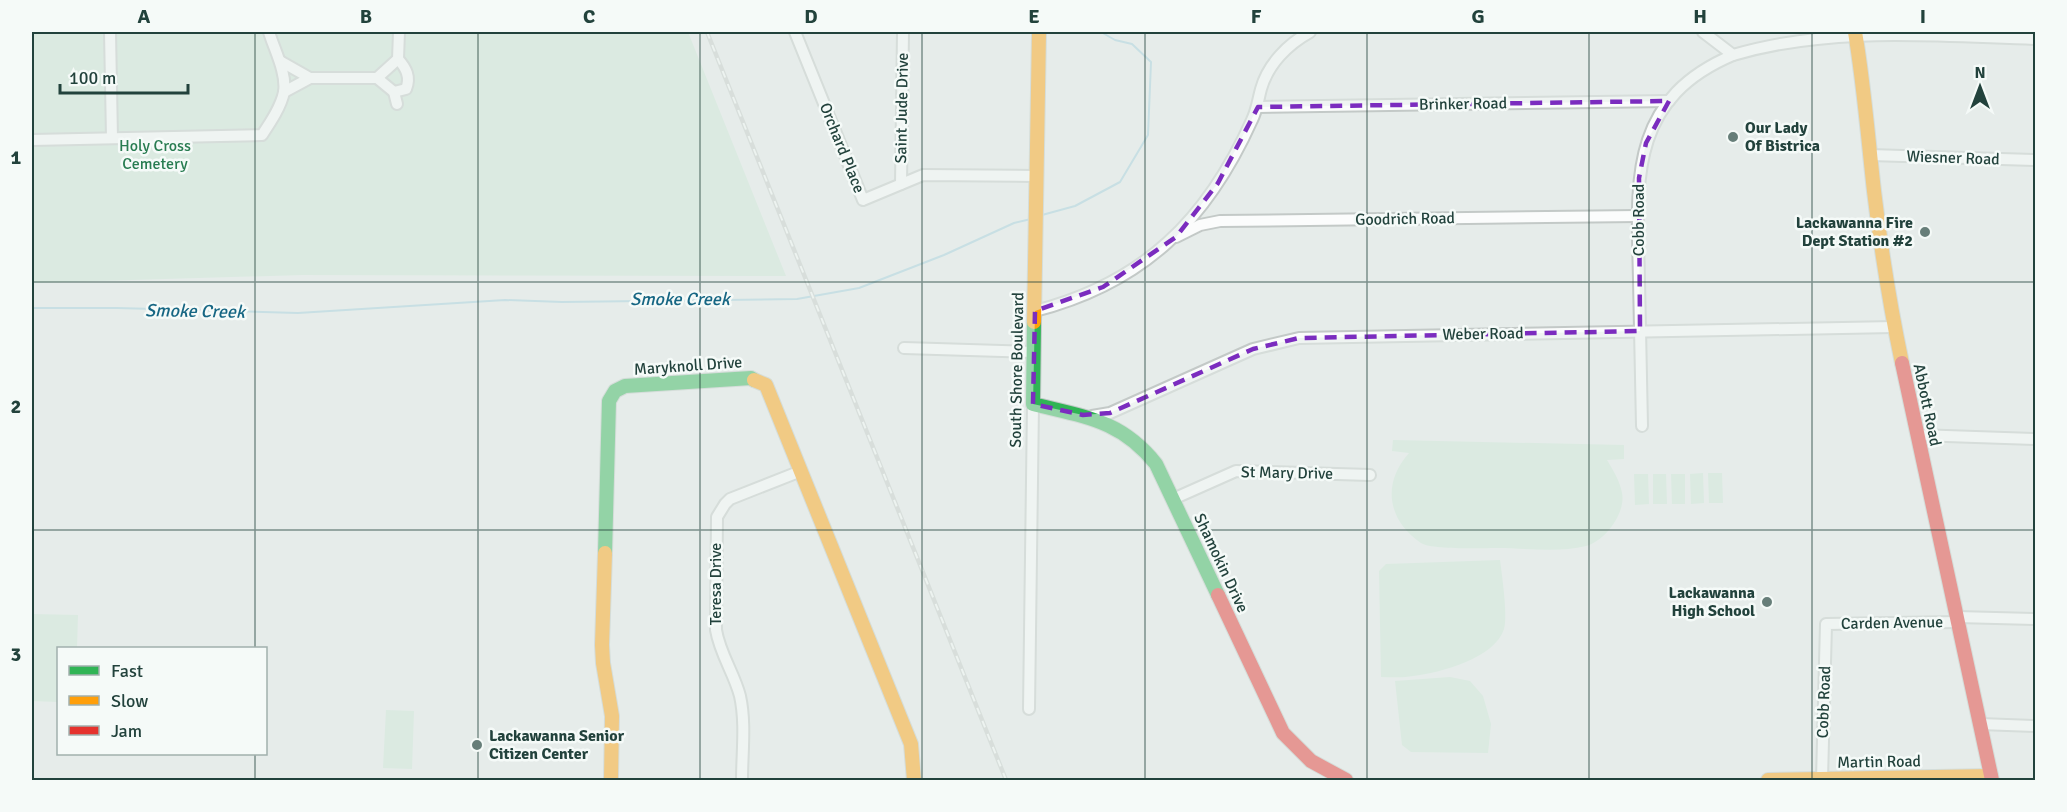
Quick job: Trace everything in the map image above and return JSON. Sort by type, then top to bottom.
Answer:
[{"type":"street","points":[[110,32],[112,138]]},
{"type":"street","points":[[32,140],[262,135],[284,92],[280,61],[269,32]]},
{"type":"street","points":[[394,92],[406,89],[409,82],[406,68],[398,59],[399,32]]},
{"type":"street","name":"Orchard Place","points":[[795,32],[863,200],[923,175],[1036,177]]},
{"type":"street","name":"Saint Jude Drive","points":[[901,184],[903,32]]},
{"type":"street","name":"South Shore Boulevard","points":[[1029,709],[1039,32]]},
{"type":"street","points":[[1035,311],[1074,300],[1103,287],[1146,260],[1176,237],[1218,183],[1238,149],[1258,107],[1264,80],[1276,61],[1297,39],[1310,32]]},
{"type":"street","points":[[1703,32],[1733,55]]},
{"type":"street","name":"Cobb Road","points":[[1642,426],[1639,178],[1641,160],[1654,125],[1669,101],[1695,76],[1715,63],[1733,55],[1775,45],[1856,33],[2036,39]]},
{"type":"street","name":"Abbott Road","points":[[1856,33],[1894,327],[1992,778]]},
{"type":"street","points":[[377,78],[398,59]]},
{"type":"street","points":[[280,61],[310,78]]},
{"type":"street","points":[[284,92],[310,78],[377,78],[394,92],[397,104]]},
{"type":"street","name":"Brinker Road","points":[[1258,107],[1669,101]]},
{"type":"street","name":"Wiesner Road","points":[[1870,155],[2036,160]]},
{"type":"street","name":"Goodrich Road","points":[[1176,237],[1200,225],[1221,221],[1638,216]]},
{"type":"street","name":"Weber Road","points":[[1088,416],[1110,413],[1253,349],[1299,338],[1894,327]]},
{"type":"street","points":[[904,348],[1034,352]]},
{"type":"street","name":"Maryknoll Drive","points":[[611,780],[612,716],[602,645],[609,401],[615,391],[625,386],[751,378],[766,385],[801,471],[911,744],[914,780]]},
{"type":"street","name":"Shamokin Drive","points":[[1033,404],[1088,416],[1111,424],[1138,442],[1156,464],[1283,733],[1314,765],[1346,780]]},
{"type":"street","points":[[1917,435],[2036,439]]},
{"type":"street","name":"Teresa Drive","points":[[742,780],[740,696],[722,656],[716,630],[717,517],[730,499],[801,471]]},
{"type":"street","name":"St Mary Drive","points":[[1173,499],[1236,471],[1370,475]]},
{"type":"street","name":"Carden Avenue","points":[[1826,624],[2036,619]]},
{"type":"street","name":"Cobb Road","points":[[1822,779],[1826,624]]},
{"type":"street","points":[[1980,724],[2036,726]]},
{"type":"street","name":"Martin Road","points":[[1768,780],[1992,778]]},
{"type":"highlighted area","points":[[1669,101],[1646,143],[1639,178],[1640,331],[1299,338],[1253,349],[1110,413],[1083,415],[1033,404],[1035,311],[1103,287],[1176,237],[1218,183],[1258,107]]},
{"type":"green space","name":"Holy Cross Cemetery","points":[[32,32],[688,32],[786,276],[302,275],[32,283]]},
{"type":"green space","points":[[1393,440],[1624,445],[1624,459],[1607,460],[1621,489],[1621,509],[1607,532],[1586,546],[1553,550],[1427,545],[1410,534],[1395,512],[1392,489],[1395,476],[1409,453],[1392,451]]},
{"type":"green space","points":[[1703,473],[1704,503],[1691,504],[1690,474]]},
{"type":"green space","points":[[1708,473],[1722,473],[1723,503],[1709,503]]},
{"type":"green space","points":[[1634,474],[1648,474],[1649,504],[1635,505]]},
{"type":"green space","points":[[1653,474],[1666,474],[1667,504],[1653,504]]},
{"type":"green space","points":[[1671,474],[1685,474],[1685,504],[1672,504]]},
{"type":"green space","points":[[1500,560],[1505,623],[1499,639],[1490,648],[1465,662],[1437,671],[1405,677],[1381,677],[1379,571],[1386,564]]},
{"type":"green space","points":[[32,614],[78,615],[77,647],[57,647],[57,702],[32,701]]},
{"type":"green space","points":[[1450,677],[1470,681],[1483,696],[1491,724],[1488,753],[1411,752],[1402,745],[1395,681]]},
{"type":"green space","points":[[386,710],[414,711],[412,769],[383,768]]},
{"type":"waterway","name":"Smoke Creek","points":[[1042,215],[1075,206],[1120,182],[1148,135],[1151,62],[1132,44],[1115,40],[1101,32]]},
{"type":"waterway","name":"Smoke Creek","points":[[32,308],[298,313],[505,300],[562,302],[797,299],[859,288],[944,255],[1014,223],[1031,219]]},
{"type":"railway","points":[[707,32],[1006,780]]},
{"type":"traffic: fast","points":[[1034,322],[1033,404],[1101,422],[1143,449],[1156,464],[1218,595]]},
{"type":"traffic: fast","points":[[605,553],[609,401],[615,391],[625,386],[751,378],[754,380]]},
{"type":"traffic: slow","points":[[1034,322],[1039,32]]},
{"type":"traffic: slow","points":[[1855,32],[1880,234],[1902,363]]},
{"type":"traffic: slow","points":[[754,380],[766,385],[911,744],[914,780]]},
{"type":"traffic: slow","points":[[605,553],[602,645],[612,716],[611,780]]},
{"type":"traffic: slow","points":[[1768,780],[1991,776]]},
{"type":"traffic: jam","points":[[1902,363],[1992,780]]},
{"type":"traffic: jam","points":[[1218,595],[1283,733],[1311,761],[1346,780]]},
{"type":"place","name":"Our Lady Of Bistrica","points":[[1733,137]]},
{"type":"place","name":"Lackawanna Fire Dept Station #2","points":[[1925,232]]},
{"type":"place","name":"Lackawanna High School","points":[[1767,602]]},
{"type":"place","name":"Lackawanna Senior Citizen Center","points":[[477,745]]}]
